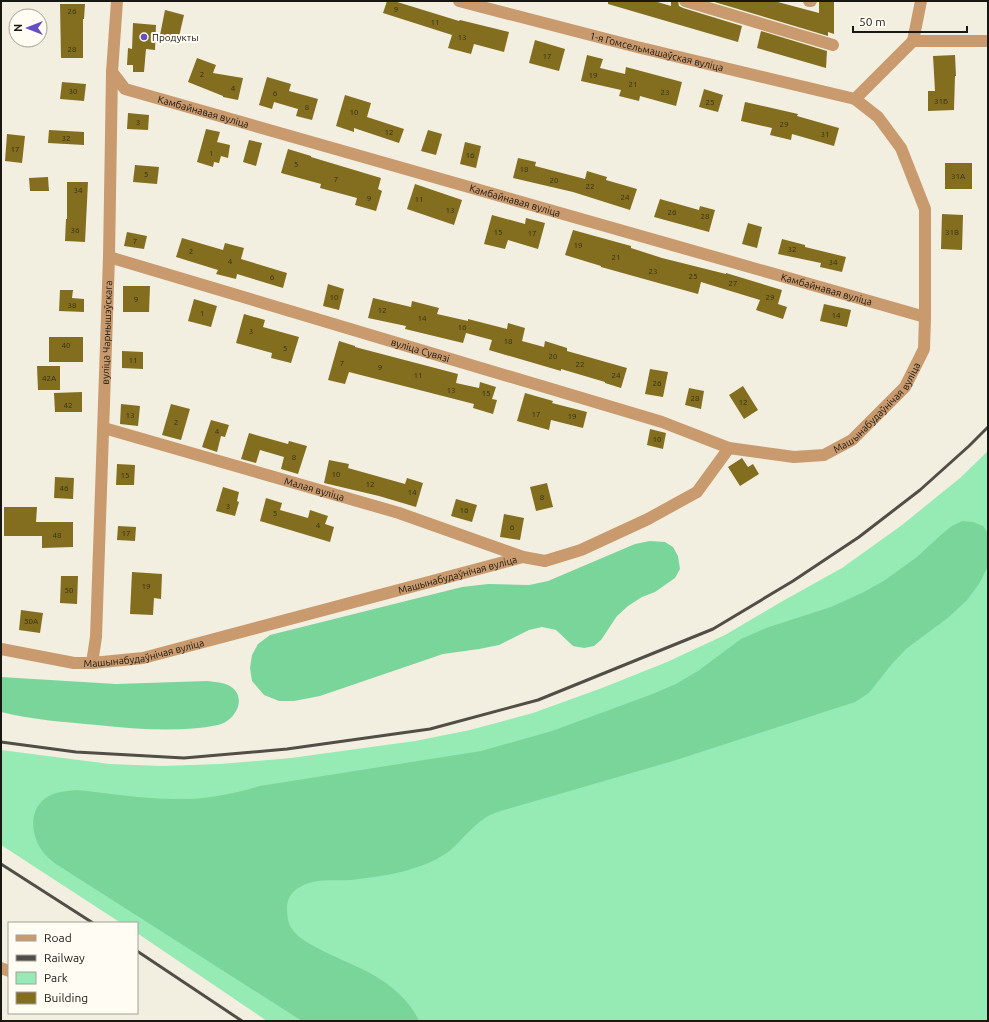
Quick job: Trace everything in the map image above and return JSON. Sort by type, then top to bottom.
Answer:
[{"type":"street","name":"вуліца Чарнышэўскага","points":[[92,663],[96,637],[104,428],[112,72],[117,1]]},
{"type":"street","name":"1-я Гомсельмашаўская вуліца","points":[[459,1],[490,4],[637,47],[855,99]]},
{"type":"street","points":[[685,1],[833,45]]},
{"type":"street","points":[[855,99],[913,41],[921,1]]},
{"type":"street","points":[[913,41],[988,41]]},
{"type":"street","name":"Камбайнавая вуліца","points":[[112,72],[125,89],[925,316]]},
{"type":"street","name":"Машынабудаўнічая вуліца","points":[[1,649],[74,663],[92,663],[144,658],[523,557],[545,562],[581,550],[648,519],[697,492],[729,448],[794,456],[809,456],[824,455],[852,440],[905,387],[924,349],[925,316],[925,209],[901,148],[878,117],[855,99]]},
{"type":"street","name":"вуліца Сувязі","points":[[109,257],[662,422],[729,448]]},
{"type":"street","name":"Малая вуліца","points":[[104,428],[399,513],[523,557]]},
{"type":"green space","points":[[988,451],[988,1021],[267,1021],[138,934],[138,922],[119,922],[1,845],[1,750],[110,764],[162,766],[220,764],[291,758],[415,741],[470,730],[533,713],[667,662],[725,635],[842,568],[902,525],[960,478]]},
{"type":"green space","points":[[962,521],[973,522],[983,526],[988,533],[988,566],[979,584],[967,600],[949,617],[906,649],[869,693],[855,702],[673,761],[494,813],[479,823],[450,851],[415,868],[369,878],[312,882],[294,891],[287,902],[287,914],[292,929],[298,936],[318,948],[366,971],[388,985],[406,1001],[416,1014],[419,1021],[302,1021],[56,864],[44,853],[38,843],[33,825],[35,812],[42,801],[58,792],[77,790],[163,799],[207,797],[228,794],[260,786],[481,751],[552,731],[676,684],[698,671],[741,639],[766,628],[831,607],[864,592],[885,580],[917,557],[952,526]]},
{"type":"green space","points":[[650,541],[665,542],[673,547],[678,556],[680,569],[675,578],[655,592],[642,597],[628,606],[617,616],[601,640],[594,646],[584,648],[573,646],[556,630],[542,627],[529,630],[499,645],[443,654],[320,696],[294,701],[279,701],[264,695],[252,681],[250,668],[252,655],[258,644],[270,635],[462,587],[488,584],[529,585],[548,581],[635,544]]},
{"type":"green space","points":[[1,677],[116,684],[207,681],[222,683],[230,686],[238,696],[239,702],[238,708],[234,714],[224,723],[188,729],[158,730],[61,722],[1,712]]},
{"type":"building","points":[[387,1],[394,1],[459,21],[509,32],[504,52],[474,44],[471,54],[448,48],[452,35],[383,13]]},
{"type":"building","points":[[608,1],[654,1],[671,6],[671,1],[678,1],[679,6],[683,8],[742,26],[738,42],[608,4]]},
{"type":"building","points":[[711,1],[774,1],[819,13],[819,1],[834,1],[834,34],[828,32],[828,36]]},
{"type":"building","points":[[60,4],[85,4],[83,19],[83,58],[61,58]]},
{"type":"building","points":[[165,10],[184,15],[178,41],[160,35]]},
{"type":"building","name":"Продукты","points":[[133,23],[156,25],[155,50],[146,49],[144,72],[133,72],[133,65],[127,65],[128,48],[132,49]]},
{"type":"building","points":[[761,31],[827,51],[826,68],[757,48]]},
{"type":"building","points":[[535,40],[565,49],[559,71],[529,63]]},
{"type":"building","points":[[587,55],[603,59],[600,68],[625,74],[626,67],[682,82],[676,106],[640,96],[639,101],[619,96],[621,90],[581,81]]},
{"type":"building","points":[[955,55],[956,76],[954,110],[928,111],[928,91],[935,91],[933,56]]},
{"type":"building","points":[[197,58],[216,65],[213,73],[243,78],[238,100],[223,97],[188,82]]},
{"type":"building","points":[[267,77],[291,84],[289,91],[318,99],[312,120],[296,116],[298,109],[274,102],[272,109],[259,105]]},
{"type":"building","points":[[62,82],[86,84],[84,101],[60,99]]},
{"type":"building","points":[[704,89],[723,95],[718,112],[699,107]]},
{"type":"building","points":[[345,95],[371,103],[367,117],[404,129],[399,143],[354,128],[354,132],[336,126]]},
{"type":"building","points":[[745,102],[798,114],[797,116],[839,128],[834,146],[792,134],[791,140],[770,135],[772,128],[741,121]]},
{"type":"building","points":[[128,113],[149,115],[148,130],[127,129]]},
{"type":"building","points":[[206,129],[220,132],[217,142],[230,145],[228,158],[221,156],[219,163],[214,162],[213,167],[197,162]]},
{"type":"building","points":[[49,130],[84,132],[84,145],[48,143]]},
{"type":"building","points":[[428,130],[442,134],[436,155],[421,151]]},
{"type":"building","points":[[7,134],[25,136],[22,163],[5,161]]},
{"type":"building","points":[[249,140],[262,143],[256,166],[243,162]]},
{"type":"building","points":[[465,142],[481,146],[476,168],[460,164]]},
{"type":"building","points":[[288,149],[381,178],[378,189],[382,191],[376,211],[355,205],[357,198],[320,188],[321,184],[281,173]]},
{"type":"building","points":[[518,158],[536,162],[535,166],[585,179],[587,171],[607,177],[606,180],[637,189],[630,210],[573,192],[513,178]]},
{"type":"building","points":[[945,163],[972,163],[972,189],[945,189]]},
{"type":"building","points":[[135,165],[159,167],[157,184],[133,182]]},
{"type":"building","points":[[48,177],[49,191],[30,191],[29,178]]},
{"type":"building","points":[[67,182],[88,182],[85,242],[65,241],[67,219]]},
{"type":"building","points":[[415,184],[462,200],[454,225],[407,209]]},
{"type":"building","points":[[660,199],[699,210],[700,206],[715,210],[709,232],[654,217]]},
{"type":"building","points":[[942,214],[963,215],[962,250],[941,249]]},
{"type":"building","points":[[492,215],[525,224],[526,218],[545,223],[538,249],[508,240],[505,249],[484,244]]},
{"type":"building","points":[[748,223],[762,227],[757,248],[742,244]]},
{"type":"building","points":[[573,230],[631,246],[631,248],[662,258],[726,273],[782,290],[778,304],[787,307],[783,319],[756,310],[760,300],[701,282],[698,294],[601,267],[565,255]]},
{"type":"building","points":[[127,232],[147,236],[144,249],[124,246]]},
{"type":"building","points":[[182,238],[223,250],[225,243],[244,248],[241,259],[287,273],[283,288],[237,274],[236,279],[216,274],[218,270],[176,257]]},
{"type":"building","points":[[782,239],[805,245],[805,247],[846,257],[842,272],[820,267],[821,263],[778,254]]},
{"type":"building","points":[[328,284],[344,289],[339,310],[323,306]]},
{"type":"building","points":[[123,286],[150,286],[149,312],[123,312]]},
{"type":"building","points":[[60,290],[73,290],[72,298],[84,299],[84,312],[59,311]]},
{"type":"building","points":[[373,298],[411,307],[412,301],[439,308],[437,314],[468,321],[468,319],[507,329],[508,323],[525,328],[522,341],[544,347],[545,341],[567,348],[567,351],[627,368],[621,388],[561,369],[561,371],[489,350],[492,340],[466,333],[463,343],[405,329],[406,326],[368,318]]},
{"type":"building","points":[[194,299],[217,306],[211,327],[188,321]]},
{"type":"building","points":[[824,304],[851,310],[847,327],[820,321]]},
{"type":"building","points":[[244,314],[265,320],[263,327],[299,337],[291,363],[271,358],[272,353],[236,343]]},
{"type":"building","points":[[49,337],[83,337],[83,362],[49,362]]},
{"type":"building","points":[[339,341],[355,347],[458,374],[456,383],[479,388],[480,382],[496,387],[492,399],[497,400],[493,414],[473,408],[474,404],[349,372],[345,384],[328,380]]},
{"type":"building","points":[[122,351],[143,352],[143,369],[122,368]]},
{"type":"building","points":[[37,366],[60,366],[60,390],[38,390]]},
{"type":"building","points":[[650,369],[668,372],[663,397],[645,394]]},
{"type":"building","points":[[743,386],[758,410],[744,419],[729,395]]},
{"type":"building","points":[[689,388],[704,391],[701,409],[685,405]]},
{"type":"building","points":[[82,392],[82,412],[55,412],[54,393]]},
{"type":"building","points":[[525,393],[553,401],[552,403],[587,412],[583,428],[551,420],[549,430],[517,421]]},
{"type":"building","points":[[121,404],[140,406],[138,426],[120,424]]},
{"type":"building","points":[[171,404],[190,409],[181,440],[162,435]]},
{"type":"building","points":[[211,420],[229,425],[225,437],[221,436],[217,452],[202,447]]},
{"type":"building","points":[[650,429],[666,433],[663,449],[647,445]]},
{"type":"building","points":[[249,433],[288,444],[289,441],[307,446],[298,474],[281,469],[284,457],[260,450],[256,463],[241,459]]},
{"type":"building","points":[[742,458],[748,467],[753,464],[759,474],[740,486],[728,467]]},
{"type":"building","points":[[329,460],[349,464],[348,468],[405,484],[407,478],[423,483],[416,507],[379,496],[324,483]]},
{"type":"building","points":[[117,464],[135,465],[134,485],[116,485]]},
{"type":"building","points":[[55,477],[74,478],[73,499],[54,498]]},
{"type":"building","points":[[547,483],[553,507],[536,511],[530,487]]},
{"type":"building","points":[[223,487],[239,492],[237,501],[239,502],[235,516],[216,511]]},
{"type":"building","points":[[266,498],[282,503],[280,510],[308,518],[310,510],[328,516],[325,524],[334,527],[330,542],[260,521]]},
{"type":"building","points":[[456,499],[477,505],[472,522],[451,516]]},
{"type":"building","points":[[4,507],[37,507],[36,522],[73,522],[73,547],[42,548],[42,536],[4,536]]},
{"type":"building","points":[[504,514],[524,518],[520,540],[500,537]]},
{"type":"building","points":[[118,526],[136,527],[135,541],[117,540]]},
{"type":"building","points":[[132,572],[162,574],[161,599],[154,598],[153,615],[130,614]]},
{"type":"building","points":[[61,576],[78,576],[77,604],[60,603]]},
{"type":"building","points":[[21,610],[43,613],[40,633],[19,630]]},
{"type":"railway","points":[[1,742],[76,752],[184,758],[287,749],[430,729],[538,700],[713,629],[793,581],[859,537],[920,490],[988,427]]},
{"type":"railway","points":[[1,864],[91,922]]},
{"type":"railway","points":[[138,952],[242,1021]]},
{"type":"place","name":"Продукты","points":[[144,37]]}]
